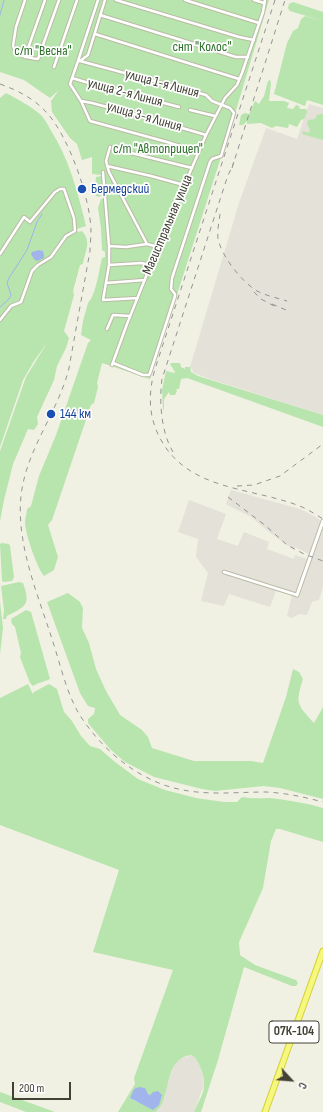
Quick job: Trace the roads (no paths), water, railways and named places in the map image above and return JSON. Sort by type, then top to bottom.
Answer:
[{"type":"highway","name":"07К-104","points":[[265,1112],[323,951]]},
{"type":"street","points":[[25,0],[16,27],[13,46],[16,52],[25,57],[38,59],[59,0]]},
{"type":"street","points":[[25,57],[45,0]]},
{"type":"street","points":[[54,67],[77,0]]},
{"type":"street","points":[[98,0],[70,86],[80,101],[90,121],[199,152]]},
{"type":"street","points":[[79,61],[88,55],[105,0]]},
{"type":"street","points":[[116,0],[239,37],[254,40]]},
{"type":"street","points":[[185,0],[259,23]]},
{"type":"street","points":[[254,0],[265,1]]},
{"type":"street","name":"Магистральная улица","points":[[112,364],[158,247],[206,135],[222,105],[224,98],[237,85],[254,40],[265,1]]},
{"type":"street","points":[[100,15],[236,57],[248,57]]},
{"type":"street","points":[[94,34],[239,79]]},
{"type":"street","name":"улица 1-я Линия","points":[[79,61],[206,95],[212,100],[233,110],[234,113],[220,156],[212,159],[210,162],[174,273],[170,286],[175,296],[150,373],[149,375],[143,375],[112,364]]},
{"type":"street","name":"улица 2-я Линия","points":[[72,78],[179,107]]},
{"type":"street","name":"улица 3-я Линия","points":[[80,101],[141,116],[206,135]]},
{"type":"street","points":[[190,110],[215,116]]},
{"type":"street","points":[[110,147],[106,161],[109,172],[147,244]]},
{"type":"street","points":[[115,148],[192,168]]},
{"type":"street","points":[[107,166],[184,185]]},
{"type":"street","points":[[103,172],[109,246],[109,265],[103,300],[138,298]]},
{"type":"street","points":[[0,254],[24,217],[30,222],[55,192],[60,189],[64,189],[74,218],[75,231],[66,236],[51,257],[38,265],[32,271],[21,302],[10,306],[0,320]]},
{"type":"street","points":[[109,246],[126,247],[147,244],[158,247]]},
{"type":"street","points":[[109,265],[141,263],[151,265]]},
{"type":"street","points":[[106,283],[145,280]]},
{"type":"street","points":[[107,329],[113,315],[130,316]]},
{"type":"street","points":[[224,572],[297,595],[323,521]]},
{"type":"water","points":[[39,250],[43,251],[44,258],[37,261],[31,254],[32,252]]},
{"type":"water","points":[[139,1087],[145,1088],[150,1095],[153,1092],[158,1091],[162,1095],[159,1105],[153,1110],[130,1098],[134,1089]]},
{"type":"waterway","points":[[0,15],[4,0]]},
{"type":"waterway","points":[[0,307],[9,299],[11,295],[7,283],[27,250],[37,222],[42,214]]},
{"type":"railway","points":[[275,0],[155,369],[151,387],[150,405],[154,423],[161,440],[173,456],[187,469],[203,478],[221,484],[297,505],[307,509],[323,519]]},
{"type":"railway","points":[[232,168],[285,0]]},
{"type":"railway","points":[[0,84],[31,99],[47,113],[55,124],[71,153],[83,187],[90,219],[90,251],[69,368],[58,400],[29,462],[21,496],[20,514],[29,569],[65,681],[77,711],[99,741],[119,759],[140,774],[164,785],[177,789],[202,792],[281,793],[323,802]]},
{"type":"railway","points":[[173,452],[163,426],[161,406],[162,379],[227,178],[234,162]]},
{"type":"railway","points":[[220,214],[218,239],[220,246],[233,268],[245,282],[257,291],[268,296],[287,301]]},
{"type":"railway","points":[[254,292],[261,299],[276,307]]},
{"type":"railway","points":[[272,304],[286,310]]},
{"type":"railway","points":[[237,486],[254,485],[280,476],[323,444]]},
{"type":"railway","points":[[228,497],[266,526],[287,545],[304,554],[323,561]]},
{"type":"place","name":"Бермедский","points":[[82,189]]},
{"type":"place","name":"144 км","points":[[51,414]]},
{"type":"park label","name":"снт \"Колос\"","points":[[202,47]]},
{"type":"park label","name":"с/т \"Весна\"","points":[[43,51]]},
{"type":"park label","name":"с/т \"Автоприцеп\"","points":[[158,149]]}]
